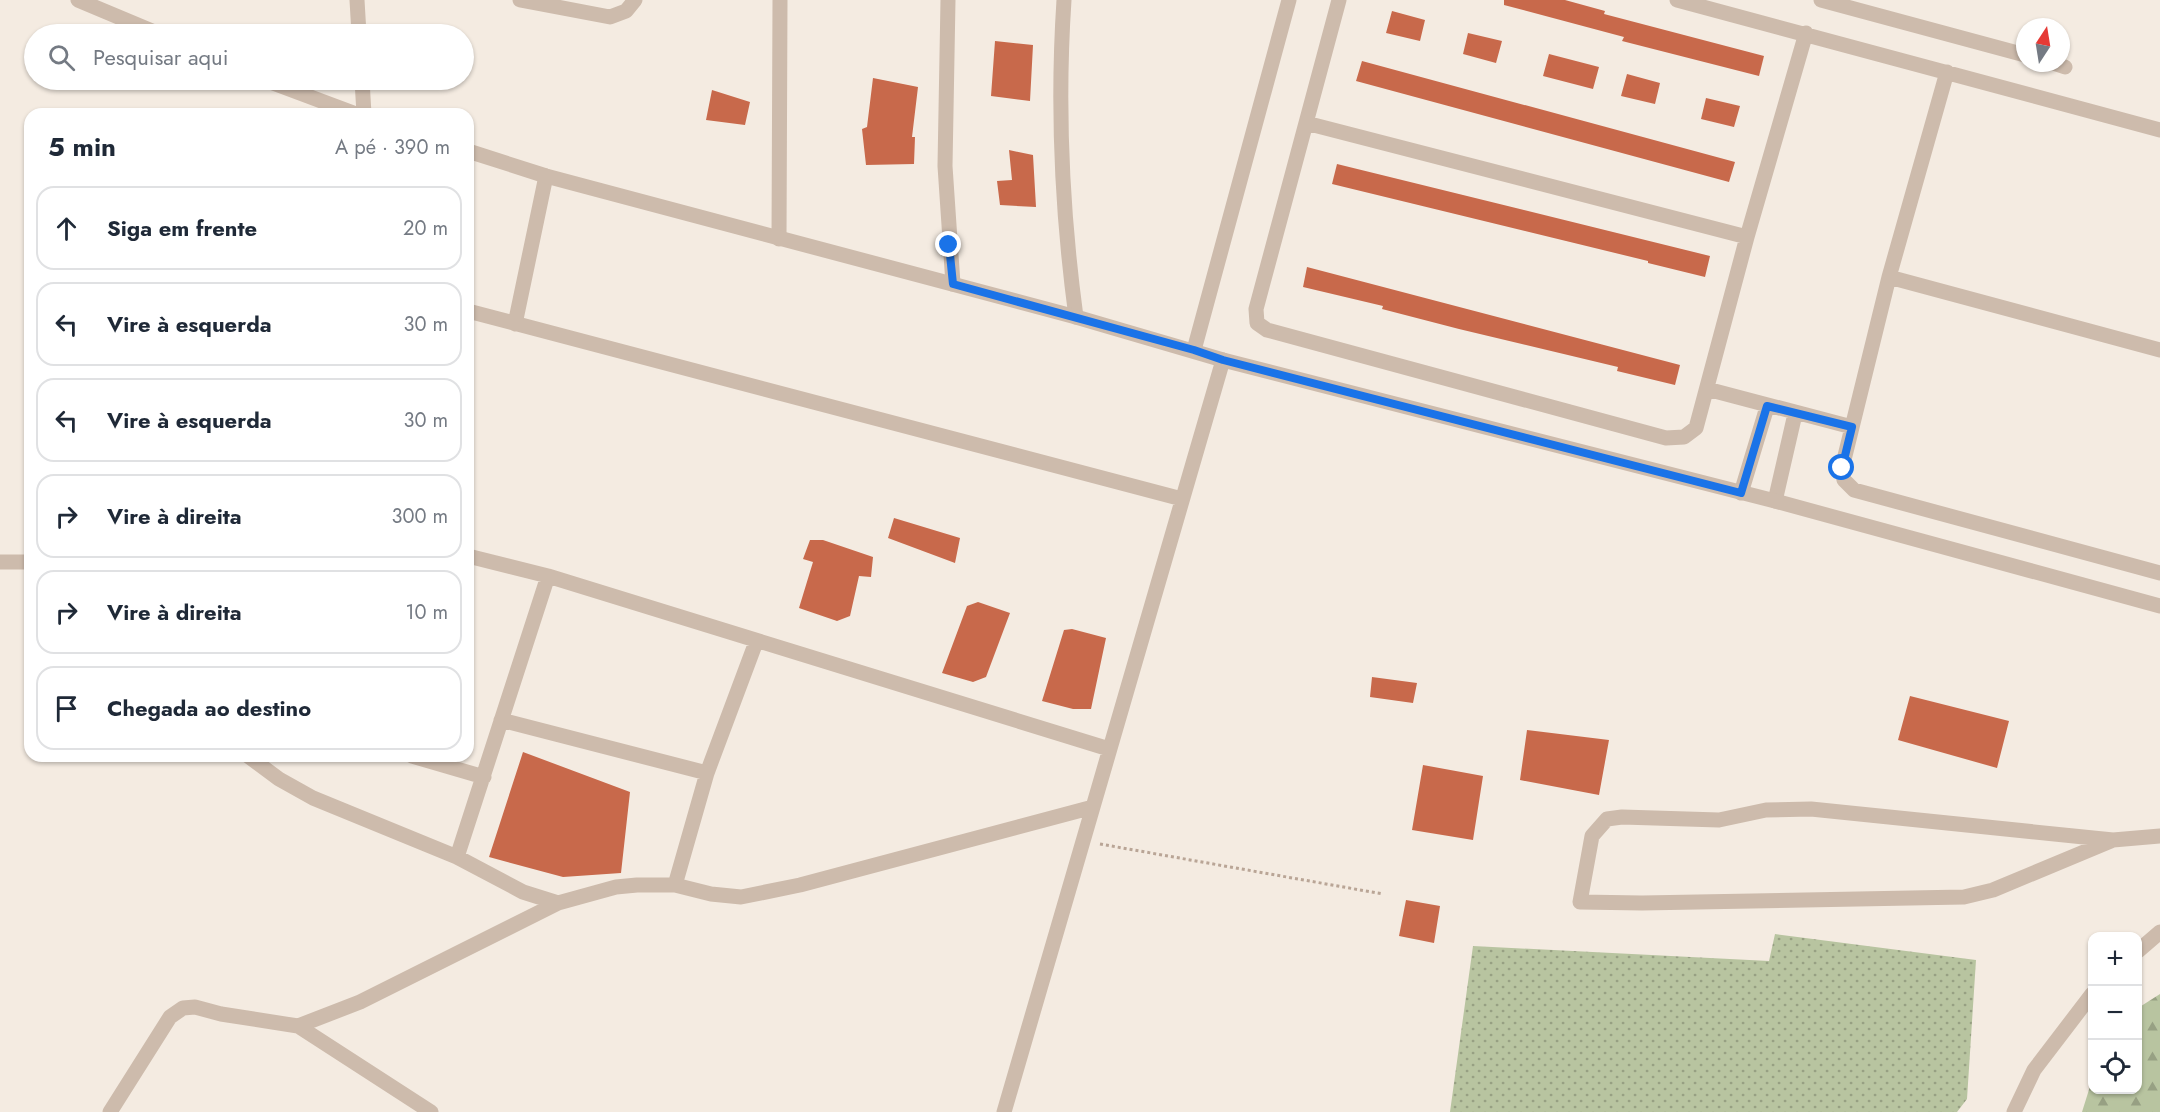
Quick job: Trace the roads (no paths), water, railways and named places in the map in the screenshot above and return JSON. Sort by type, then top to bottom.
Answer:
[{"type":"street","points":[[78,0],[135,24]]},
{"type":"street","points":[[357,0],[358,24]]},
{"type":"street","points":[[520,0],[610,17],[626,11],[635,0]]},
{"type":"street","points":[[779,239],[780,0]]},
{"type":"street","points":[[948,0],[945,166],[953,284]]},
{"type":"street","points":[[1064,0],[1061,136],[1069,269],[1076,317]]},
{"type":"street","points":[[1194,350],[1289,0]]},
{"type":"street","points":[[1339,0],[1256,309],[1257,323],[1267,330],[1666,438],[1684,437],[1696,428],[1747,237],[1806,33]]},
{"type":"street","points":[[1677,0],[2160,130]]},
{"type":"street","points":[[1821,0],[2016,53]]},
{"type":"street","points":[[1947,72],[1889,277],[1842,468],[1844,480],[1854,490],[2160,573]]},
{"type":"street","points":[[292,90],[340,108]]},
{"type":"street","points":[[363,90],[364,108]]},
{"type":"street","points":[[1306,123],[1747,237]]},
{"type":"street","points":[[474,153],[546,176],[1076,317],[1223,360],[1775,501],[2160,606]]},
{"type":"street","points":[[516,324],[546,176]]},
{"type":"street","points":[[1889,277],[2160,350]]},
{"type":"street","points":[[474,314],[1182,499]]},
{"type":"street","points":[[1004,1112],[1223,360]]},
{"type":"street","points":[[1707,389],[1794,414],[1852,427]]},
{"type":"street","points":[[1741,493],[1767,406]]},
{"type":"street","points":[[1775,501],[1794,414]]},
{"type":"street","points":[[474,558],[548,576],[1109,749]]},
{"type":"street","points":[[0,562],[24,562]]},
{"type":"street","points":[[457,857],[548,576]]},
{"type":"street","points":[[675,885],[707,772],[756,642]]},
{"type":"street","points":[[501,720],[707,772]]},
{"type":"street","points":[[256,762],[279,779],[313,798],[457,857],[522,892],[558,903]]},
{"type":"street","points":[[433,762],[484,777]]},
{"type":"street","points":[[298,1026],[360,1002],[558,903],[616,887],[675,885],[711,894],[741,897],[800,885],[1094,807]]},
{"type":"street","points":[[2113,840],[1994,890],[1964,897],[1580,902],[1592,836],[1607,819],[1622,817],[1719,820],[1766,810],[1811,809],[2113,840],[2160,836]]},
{"type":"street","points":[[2142,948],[2160,932]]},
{"type":"street","points":[[2014,1112],[2039,1062],[2088,999]]},
{"type":"street","points":[[110,1112],[170,1017],[183,1008],[195,1007],[220,1014],[298,1026],[431,1112]]}]
